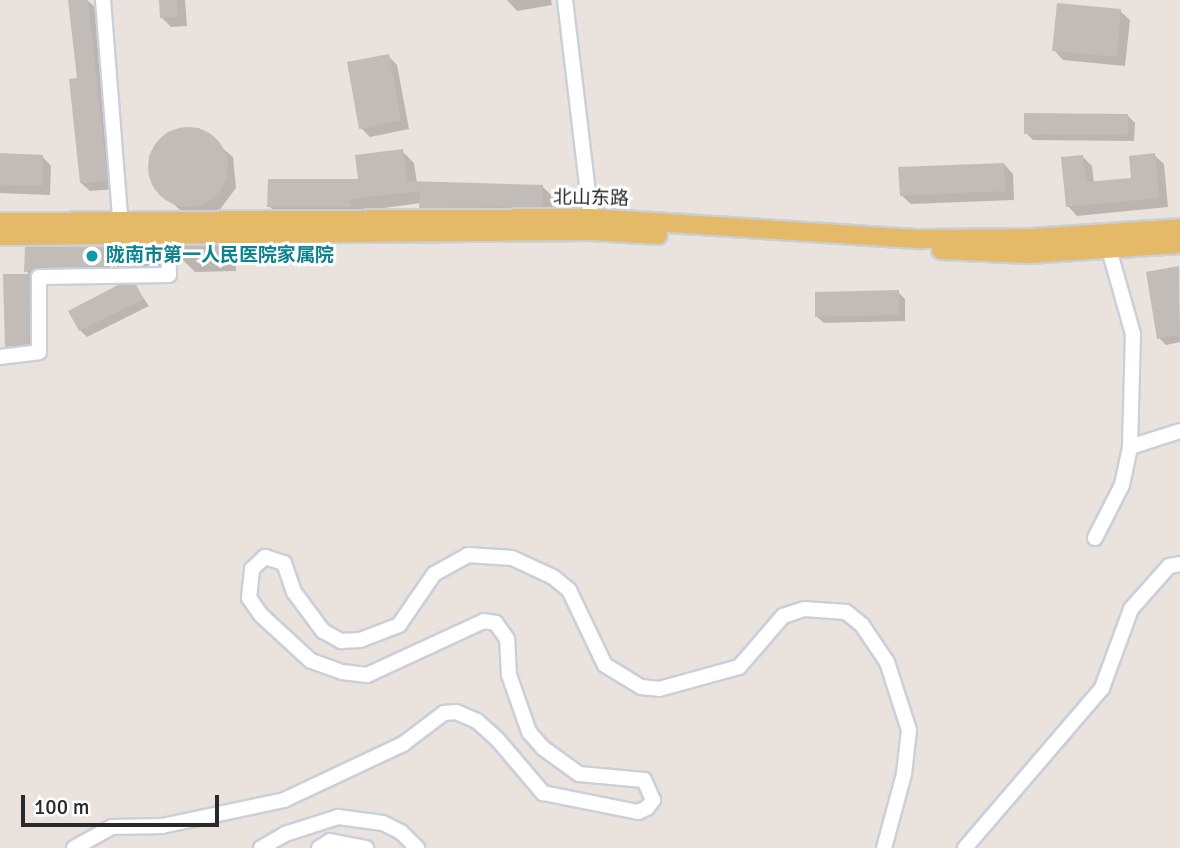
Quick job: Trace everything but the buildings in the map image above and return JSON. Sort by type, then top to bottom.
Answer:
[{"type":"main road","name":"北山东路","points":[[0,222],[168,237],[592,225],[1029,254],[1180,244]]},
{"type":"main road","name":"北山东路","points":[[0,236],[121,231],[592,225],[920,239],[1031,239],[1180,228]]},
{"type":"street","points":[[103,0],[121,231]]},
{"type":"street","points":[[565,0],[592,225]]},
{"type":"street","points":[[0,357],[38,352],[39,277],[169,275],[168,237]]},
{"type":"street","points":[[1095,538],[1122,485],[1130,447],[1133,334],[1109,248]]},
{"type":"street","points":[[1130,447],[1180,431]]},
{"type":"street","points":[[74,848],[112,827],[162,826],[284,800],[403,744],[444,713],[456,712],[477,721],[498,740],[543,793],[638,813],[647,808],[653,800],[644,780],[579,774],[543,748],[529,732],[509,675],[507,639],[496,624],[484,621],[367,675],[354,674],[312,661],[261,615],[249,598],[252,569],[265,557],[284,563],[294,592],[323,631],[341,640],[360,640],[399,625],[434,574],[468,555],[512,558],[553,577],[569,590],[605,665],[640,687],[659,689],[739,667],[767,632],[793,612],[825,607],[846,612],[862,625],[897,680],[909,730],[904,775],[884,848]]},
{"type":"street","points":[[965,848],[1102,688],[1131,609],[1170,566],[1180,564]]},
{"type":"street","points":[[261,848],[285,834],[338,817],[383,823],[401,832],[417,848]]},
{"type":"street","points":[[319,848],[330,841],[366,848]]},
{"type":"place","name":"陇南市第一人民医院家属院","points":[[92,256]]}]
